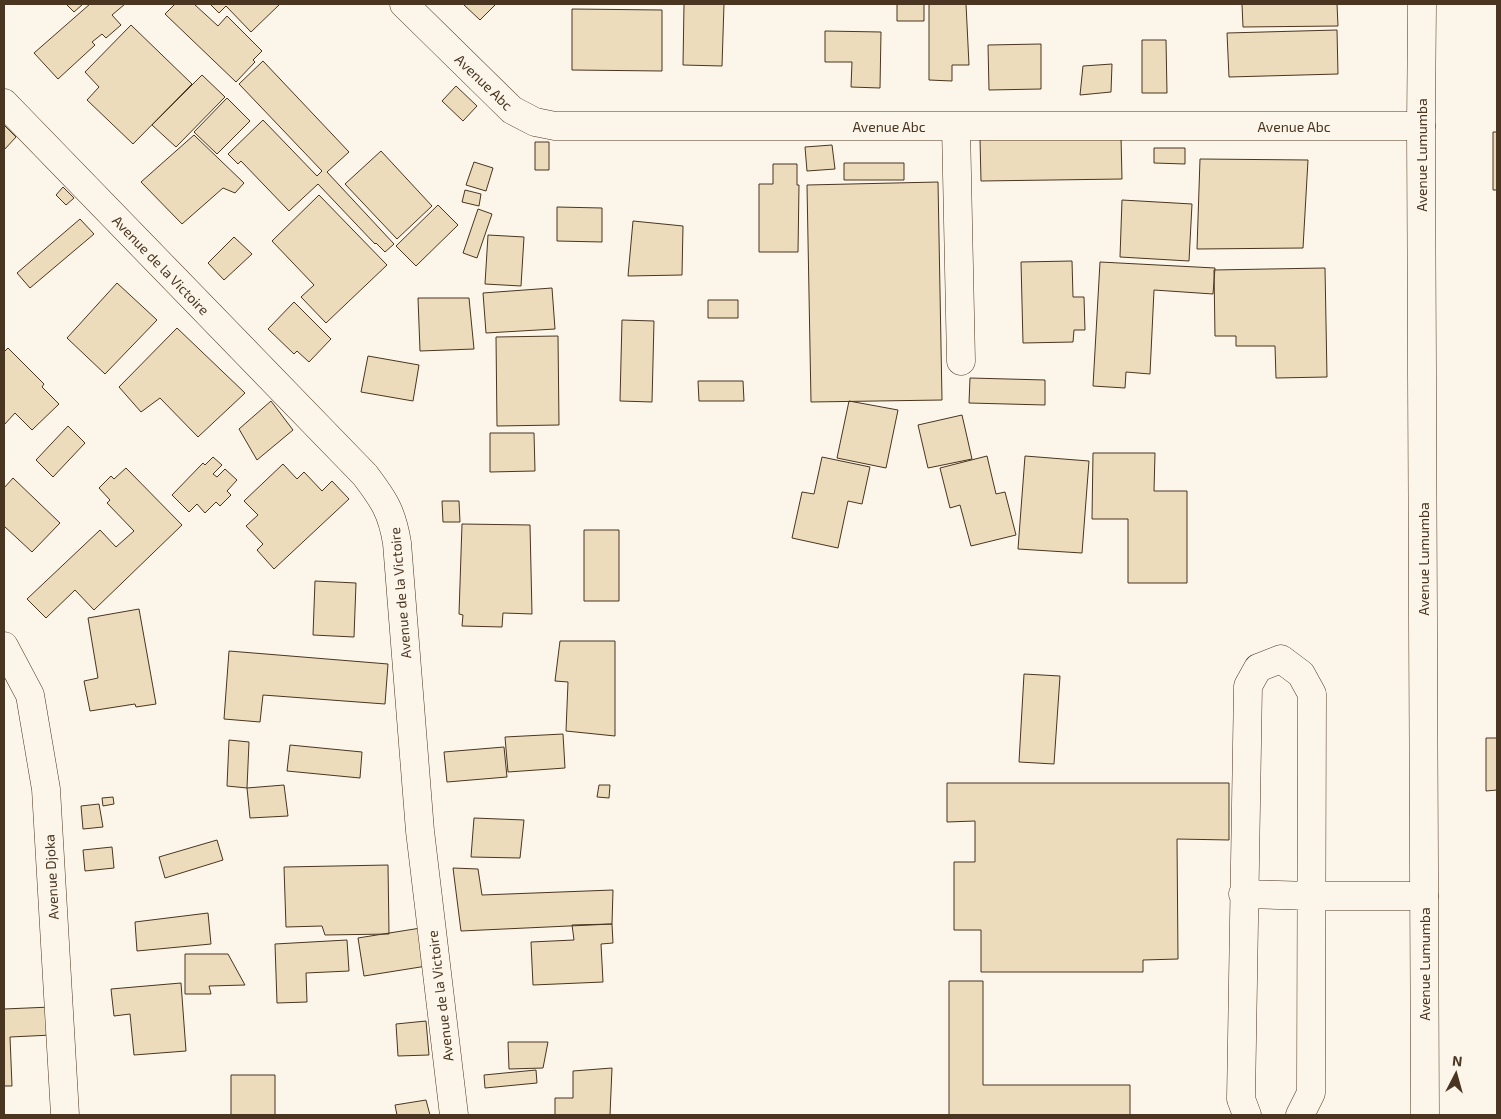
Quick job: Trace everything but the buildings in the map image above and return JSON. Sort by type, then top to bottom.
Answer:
[{"type":"main road","name":"Avenue Abc","points":[[404,4],[512,110],[535,122],[555,126],[1421,126]]},
{"type":"main road","name":"Avenue Lumumba","points":[[1422,4],[1425,1115]]},
{"type":"main road","name":"Avenue de la Victoire","points":[[4,103],[365,475],[382,497],[393,521],[397,543],[420,831],[454,1115]]},
{"type":"main road","points":[[956,126],[961,361]]},
{"type":"main road","name":"Avenue Djoka","points":[[4,646],[30,695],[46,789],[65,1115]]},
{"type":"main road","points":[[1247,1115],[1240,1098],[1248,686],[1258,668],[1281,659],[1301,674],[1312,694],[1311,1093],[1300,1115]]},
{"type":"main road","points":[[1243,894],[1424,896]]}]
